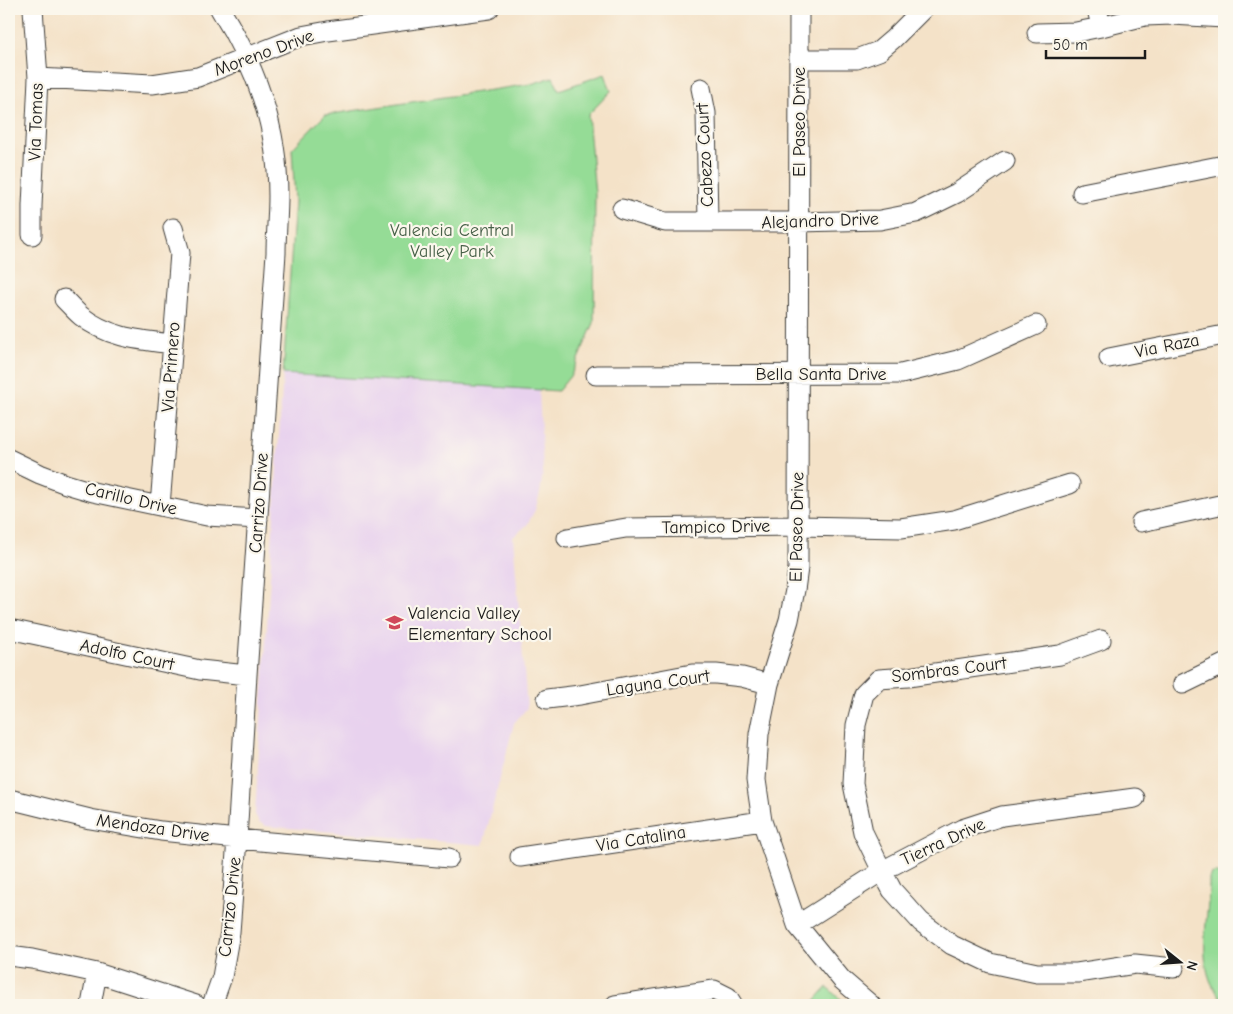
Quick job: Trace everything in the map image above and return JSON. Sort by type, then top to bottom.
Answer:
[{"type":"street","name":"Via Tomas","points":[[32,235],[38,78],[33,9]]},
{"type":"street","name":"Carrizo Drive","points":[[212,1005],[222,977],[230,932],[276,253],[278,195],[271,130],[262,95],[248,58],[234,30],[220,9]]},
{"type":"street","name":"Moreno Drive","points":[[38,78],[152,84],[198,77],[301,36],[489,9]]},
{"type":"street","name":"El Paseo Drive","points":[[799,9],[798,568],[789,620],[769,684],[759,734],[756,780],[762,821],[797,925],[842,980],[871,1005]]},
{"type":"street","points":[[799,59],[857,59],[879,51],[923,9]]},
{"type":"street","points":[[1037,33],[1076,32],[1099,18],[1172,15],[1224,18]]},
{"type":"street","name":"Cabezo Court","points":[[701,88],[706,113],[708,222]]},
{"type":"street","name":"Alejandro Drive","points":[[622,209],[665,222],[880,220],[916,213],[957,193],[1005,161]]},
{"type":"street","points":[[1082,193],[1224,165]]},
{"type":"street","name":"Via Primero","points":[[160,506],[180,253],[173,228]]},
{"type":"street","points":[[64,299],[80,315],[98,327],[118,336],[173,344]]},
{"type":"street","name":"Bella Santa Drive","points":[[596,375],[900,374],[958,360],[1036,325]]},
{"type":"street","name":"Via Raza","points":[[1109,358],[1224,335]]},
{"type":"street","name":"Carillo Drive","points":[[9,459],[40,474],[93,492],[207,516],[258,519]]},
{"type":"street","name":"Tampico Drive","points":[[567,538],[626,528],[798,526],[901,528],[954,520],[1070,484]]},
{"type":"street","points":[[1141,522],[1224,504]]},
{"type":"street","name":"Adolfo Court","points":[[9,629],[191,668],[247,674]]},
{"type":"street","name":"Sombras Court","points":[[1102,640],[1060,655],[908,677],[879,679],[864,694],[856,725],[852,784],[863,832],[892,890],[921,922],[952,945],[990,963],[1037,973],[1077,973],[1135,964],[1174,968]]},
{"type":"street","points":[[1183,684],[1224,664]]},
{"type":"street","name":"Laguna Court","points":[[547,699],[580,695],[692,674],[733,676],[769,684]]},
{"type":"street","name":"Tierra Drive","points":[[797,925],[882,871],[962,829],[1002,816],[1135,798]]},
{"type":"street","name":"Mendoza Drive","points":[[9,799],[90,819],[161,831],[449,858]]},
{"type":"street","name":"Via Catalina","points":[[520,857],[762,821]]},
{"type":"street","points":[[9,956],[97,973],[196,1005]]},
{"type":"street","points":[[91,1005],[97,973]]},
{"type":"street","points":[[615,1005],[714,990],[728,997],[733,1005]]},
{"type":"shaded area","name":"Valencia Valley Elementary School","points":[[283,374],[539,390],[543,472],[540,493],[535,510],[527,525],[513,537],[527,708],[514,723],[483,845],[266,826],[259,822],[255,814]]},
{"type":"green space","name":"Valencia Central Valley Park","points":[[605,74],[611,91],[588,115],[595,194],[594,323],[571,375],[558,391],[283,374],[295,201],[292,149],[325,115],[531,84],[553,77],[559,90]]},
{"type":"green space","points":[[1216,872],[1224,877],[1224,997],[1220,997],[1211,982],[1205,955],[1209,878],[1211,874]]},
{"type":"green space","points":[[827,987],[846,1005],[811,1005]]},
{"type":"place","name":"Valencia Valley Elementary School","points":[[394,623]]}]
